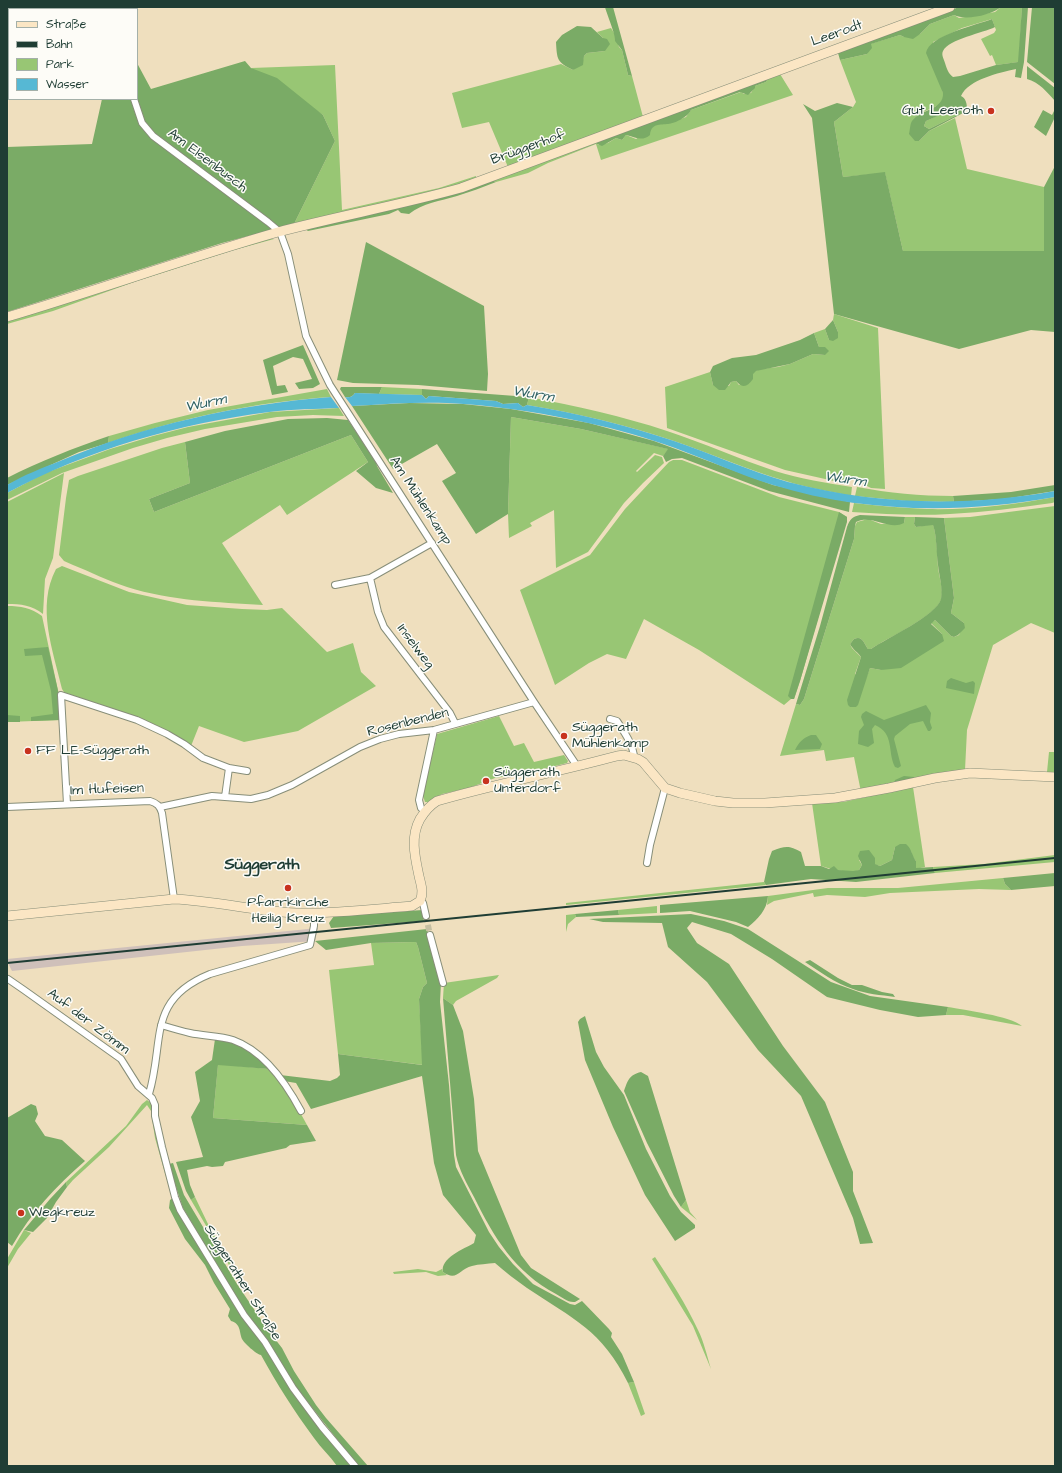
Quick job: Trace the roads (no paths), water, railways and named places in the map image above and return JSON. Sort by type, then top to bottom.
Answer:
[{"type":"main road","name":"Leerodt","points":[[779,70],[950,7]]},
{"type":"main road","name":"Brüggerhof","points":[[7,317],[176,262],[280,232],[461,188],[779,70]]},
{"type":"main road","points":[[7,916],[174,899],[195,900],[296,913],[412,906],[420,901],[422,890],[413,841],[416,825],[424,811],[430,805],[437,801],[496,785],[624,755],[634,757],[643,762],[665,788],[715,801],[733,803],[765,803],[834,798],[934,778],[970,773],[1055,777]]},
{"type":"street","name":"Am Elsenbusch","points":[[134,100],[142,123],[153,136],[280,232]]},
{"type":"street","name":"Am Mühlenkamp","points":[[280,232],[288,254],[306,336],[330,385],[347,409],[534,702],[577,766]]},
{"type":"street","points":[[335,585],[370,578],[432,543]]},
{"type":"street","name":"Inselweg","points":[[370,578],[378,612],[384,627],[450,713],[456,724]]},
{"type":"street","points":[[67,804],[61,696],[137,720],[184,744],[203,758],[228,768],[247,771]]},
{"type":"street","name":"Rosenbenden","points":[[160,807],[212,796],[251,799],[268,795],[292,785],[360,747],[380,738],[434,730],[534,702]]},
{"type":"street","points":[[610,719],[617,721],[626,734],[634,757]]},
{"type":"street","points":[[424,811],[421,808],[419,800],[434,730]]},
{"type":"street","points":[[224,797],[228,768]]},
{"type":"street","points":[[647,863],[650,845],[665,788]]},
{"type":"street","name":"Im Hufeisen","points":[[7,807],[150,801],[156,803],[160,807],[162,813],[174,899]]},
{"type":"street","points":[[420,901],[423,904],[426,916]]},
{"type":"street","points":[[149,1094],[161,1025],[170,1003],[178,993],[194,981],[210,974],[310,945],[314,926],[314,912]]},
{"type":"street","points":[[430,935],[443,983]]},
{"type":"street","name":"Auf der Zömm","points":[[7,979],[36,998],[121,1060],[138,1086],[149,1094]]},
{"type":"street","points":[[161,1025],[190,1033],[232,1040],[247,1047],[260,1057],[283,1081],[301,1111]]},
{"type":"street","name":"Süggerather Straße","points":[[149,1094],[155,1104],[155,1116],[180,1210],[244,1315],[265,1342],[293,1388],[322,1427],[355,1466]]},
{"type":"water","points":[[355,393],[422,395],[426,399],[429,396],[496,401],[503,404],[518,403],[523,407],[527,405],[564,412],[601,420],[656,435],[759,473],[788,482],[821,490],[854,495],[921,501],[955,501],[988,500],[1055,491],[1055,497],[1020,503],[948,508],[877,506],[842,501],[773,485],[748,477],[664,444],[599,425],[526,411],[464,404],[422,403],[352,406],[345,397],[351,397]]},
{"type":"water","points":[[331,397],[339,408],[278,411],[236,417],[202,423],[135,440],[101,451],[69,464],[7,493],[7,485],[20,478],[92,448],[125,437],[193,418],[227,411],[296,400]]},
{"type":"tunnel","points":[[426,916],[430,935]]},
{"type":"railway","points":[[7,963],[1055,858]]},
{"type":"place","name":"Gut Leeroth","points":[[991,111]]},
{"type":"place","name":"Süggerath Mühlenkamp","points":[[564,736]]},
{"type":"place","name":"FF LE-Süggerath","points":[[28,751]]},
{"type":"place","name":"Süggerath Unterdorf","points":[[486,781]]},
{"type":"place","name":"Pfarrkirche Heilig Kreuz","points":[[288,888]]},
{"type":"place","name":"Wegkreuz","points":[[21,1213]]},
{"type":"district","name":"Süggerath","points":[[262,866]]},
{"type":"water label","name":"Wurm","points":[[533,395]]},
{"type":"water label","name":"Wurm","points":[[206,404]]},
{"type":"water label","name":"Wurm","points":[[845,480]]}]
